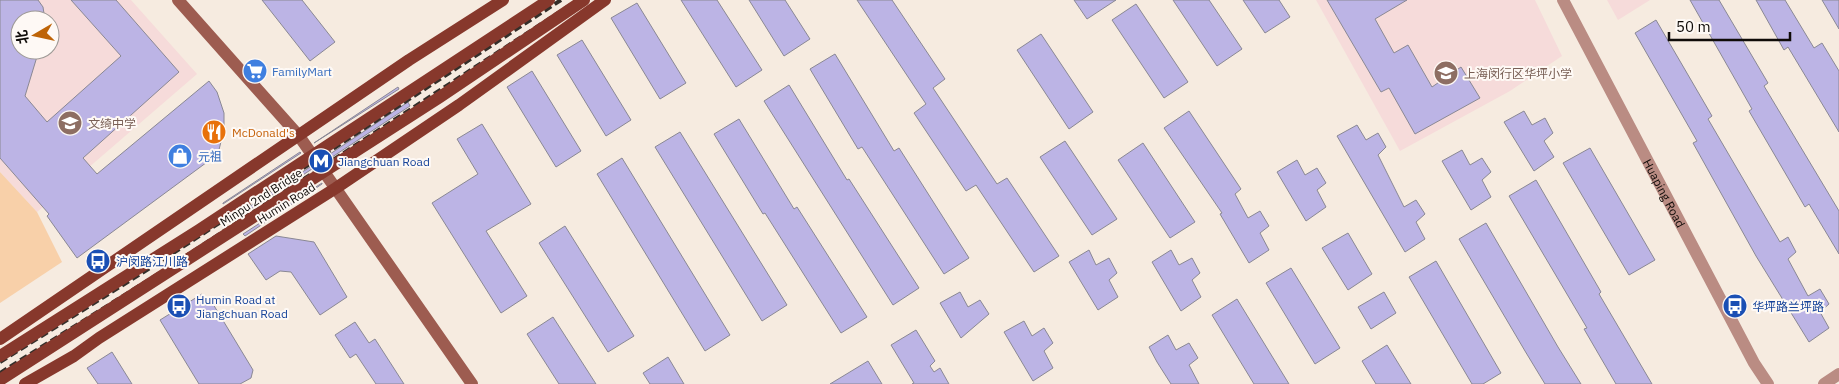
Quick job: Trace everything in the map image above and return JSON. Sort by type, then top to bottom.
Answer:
[{"type":"main road","points":[[178,0],[299,136],[472,384]]},
{"type":"main road","points":[[0,339],[409,60],[503,0]]},
{"type":"main road","name":"Minpu 2nd Bridge","points":[[0,356],[199,230],[550,0]]},
{"type":"main road","name":"Minpu 2nd Bridge","points":[[0,380],[440,97],[584,0]]},
{"type":"main road","name":"Humin Road","points":[[25,384],[74,356],[114,328],[336,188],[459,105],[605,0]]},
{"type":"street","name":"Huaping Road","points":[[1564,0],[1754,363],[1768,384]]},
{"type":"street","points":[[1824,384],[1839,374]]},
{"type":"shaded area","name":"文绮中学","points":[[0,0],[131,0],[197,74],[37,212],[0,172]]},
{"type":"shaded area","name":"上海闵行区华坪小学","points":[[1316,0],[1535,0],[1562,56],[1510,91],[1400,151]]},
{"type":"shaded area","points":[[1607,0],[1650,0],[1618,20]]},
{"type":"shaded area","points":[[0,172],[37,212],[62,262],[0,303]]},
{"type":"building","points":[[0,0],[38,0],[43,7],[43,10],[10,10],[10,60],[36,60],[25,96],[47,122],[121,56],[71,0],[116,0],[179,72],[83,158],[97,174],[209,81],[217,92],[224,113],[224,129],[218,154],[77,258],[47,216],[49,214],[0,158]]},
{"type":"building","points":[[262,0],[302,0],[335,42],[310,61]]},
{"type":"building","points":[[681,0],[717,0],[762,70],[736,87]]},
{"type":"building","points":[[749,0],[785,0],[810,39],[784,56]]},
{"type":"building","points":[[857,0],[892,0],[945,79],[933,88],[997,184],[1007,178],[1059,256],[1034,272],[976,185],[966,191],[914,113],[926,104]]},
{"type":"building","points":[[1074,0],[1116,0],[1087,19]]},
{"type":"building","points":[[1173,0],[1209,0],[1242,49],[1217,66]]},
{"type":"building","points":[[1243,0],[1279,0],[1290,17],[1265,33]]},
{"type":"building","points":[[1327,0],[1407,0],[1375,19],[1394,53],[1408,45],[1432,87],[1461,67],[1480,98],[1415,134],[1389,88],[1381,92]]},
{"type":"building","points":[[1690,0],[1719,0],[1768,83],[1764,86],[1839,211],[1839,254],[1809,204],[1805,207],[1749,111],[1752,109]]},
{"type":"building","points":[[1756,0],[1785,0],[1814,48],[1822,43],[1839,71],[1839,132],[1788,47],[1784,50]]},
{"type":"building","points":[[1822,0],[1839,0],[1839,29]]},
{"type":"building","points":[[637,3],[686,83],[660,99],[611,18]]},
{"type":"building","points":[[1136,4],[1188,82],[1164,98],[1112,20]]},
{"type":"building","points":[[1656,20],[1712,116],[1708,119],[1780,242],[1788,237],[1796,252],[1788,259],[1808,296],[1820,289],[1829,304],[1820,312],[1829,328],[1809,342],[1756,256],[1693,143],[1697,141],[1635,33]]},
{"type":"building","points":[[1041,34],[1093,112],[1069,129],[1017,50]]},
{"type":"building","points":[[582,40],[631,120],[606,136],[557,55]]},
{"type":"building","points":[[835,54],[894,151],[899,148],[969,258],[944,274],[862,147],[858,149],[810,69]]},
{"type":"building","points":[[532,71],[581,151],[556,167],[507,87]]},
{"type":"building","points":[[789,85],[847,180],[849,179],[919,288],[893,305],[764,101]]},
{"type":"building","points":[[398,87],[399,89],[314,143]]},
{"type":"building","points":[[408,102],[410,106],[326,161],[324,158]]},
{"type":"building","points":[[1189,111],[1241,189],[1235,194],[1248,218],[1260,211],[1269,226],[1260,233],[1269,250],[1249,263],[1220,214],[1222,213],[1164,128]]},
{"type":"building","points":[[1524,111],[1532,125],[1545,118],[1553,133],[1544,141],[1554,157],[1534,171],[1504,122]]},
{"type":"building","points":[[739,119],[794,209],[797,207],[867,317],[841,333],[765,213],[763,214],[714,134]]},
{"type":"building","points":[[482,124],[531,204],[486,231],[527,296],[501,313],[432,203],[478,174],[457,139]]},
{"type":"building","points":[[1357,125],[1366,140],[1378,133],[1386,147],[1378,155],[1404,207],[1416,200],[1425,214],[1416,222],[1425,239],[1405,252],[1337,136]]},
{"type":"building","points":[[680,132],[787,305],[762,321],[655,147]]},
{"type":"building","points":[[1065,141],[1117,219],[1092,235],[1040,157]]},
{"type":"building","points":[[1143,143],[1195,222],[1170,238],[1118,160]]},
{"type":"building","points":[[1590,148],[1655,260],[1629,275],[1563,163]]},
{"type":"building","points":[[1462,150],[1470,165],[1482,158],[1491,172],[1482,180],[1491,197],[1471,210],[1442,161]]},
{"type":"building","points":[[301,153],[223,204],[223,203]]},
{"type":"building","points":[[622,158],[730,335],[705,351],[597,174]]},
{"type":"building","points":[[1297,160],[1305,175],[1317,168],[1326,183],[1317,190],[1326,207],[1306,221],[1277,172]]},
{"type":"building","points":[[310,167],[312,169],[234,220],[232,218]]},
{"type":"building","points":[[1536,180],[1601,292],[1599,294],[1652,384],[1616,384],[1584,329],[1587,328],[1509,196]]},
{"type":"building","points":[[322,183],[245,236],[243,234]]},
{"type":"building","points":[[1486,223],[1581,384],[1545,384],[1525,351],[1459,239]]},
{"type":"building","points":[[565,226],[634,336],[608,352],[539,243]]},
{"type":"building","points":[[1348,233],[1372,274],[1348,290],[1322,248]]},
{"type":"building","points":[[276,236],[314,242],[347,297],[320,315],[291,272],[280,271],[266,280],[248,254]]},
{"type":"building","points":[[1089,250],[1096,265],[1109,258],[1117,273],[1109,280],[1118,297],[1098,310],[1069,262]]},
{"type":"building","points":[[1171,250],[1179,265],[1192,258],[1200,273],[1192,280],[1201,297],[1181,311],[1152,262]]},
{"type":"building","points":[[1436,261],[1501,373],[1483,384],[1472,384],[1409,277]]},
{"type":"building","points":[[1291,268],[1340,348],[1315,364],[1266,283]]},
{"type":"building","points":[[960,292],[968,307],[980,300],[989,314],[961,338],[940,303]]},
{"type":"building","points":[[1384,292],[1396,313],[1371,329],[1358,307]]},
{"type":"building","points":[[202,294],[206,301],[210,299],[253,370],[251,378],[240,384],[199,384],[160,320]]},
{"type":"building","points":[[1237,299],[1289,384],[1254,384],[1212,315]]},
{"type":"building","points":[[553,317],[596,384],[559,384],[527,334]]},
{"type":"building","points":[[1024,321],[1032,336],[1044,328],[1053,343],[1044,351],[1053,368],[1033,381],[1004,332]]},
{"type":"building","points":[[355,322],[369,343],[375,339],[404,384],[376,384],[356,354],[350,358],[335,335]]},
{"type":"building","points":[[916,330],[935,361],[930,366],[934,372],[940,368],[949,384],[912,384],[914,383],[891,345]]},
{"type":"building","points":[[1168,335],[1176,350],[1189,343],[1198,358],[1189,365],[1199,384],[1171,384],[1157,362],[1149,347]]},
{"type":"building","points":[[1387,345],[1411,384],[1376,384],[1362,361]]},
{"type":"building","points":[[112,352],[132,384],[98,384],[87,368]]},
{"type":"building","points":[[668,357],[684,384],[650,384],[643,373]]},
{"type":"building","points":[[868,361],[882,384],[830,384]]},
{"type":"railway","points":[[0,362],[158,263],[561,0]]},
{"type":"railway","points":[[0,373],[163,271],[578,0]]},
{"type":"place","name":"FamilyMart","points":[[255,71]]},
{"type":"place","name":"上海闵行区华坪小学","points":[[1446,73]]},
{"type":"place","name":"文绮中学","points":[[70,123]]},
{"type":"place","name":"McDonald's","points":[[214,132]]},
{"type":"place","name":"元祖","points":[[180,156]]},
{"type":"place","name":"Jiangchuan Road","points":[[321,161]]},
{"type":"place","name":"沪闵路江川路","points":[[98,261]]},
{"type":"place","name":"Humin Road at Jiangchuan Road","points":[[179,306]]},
{"type":"place","name":"华坪路兰坪路","points":[[1735,306]]}]
